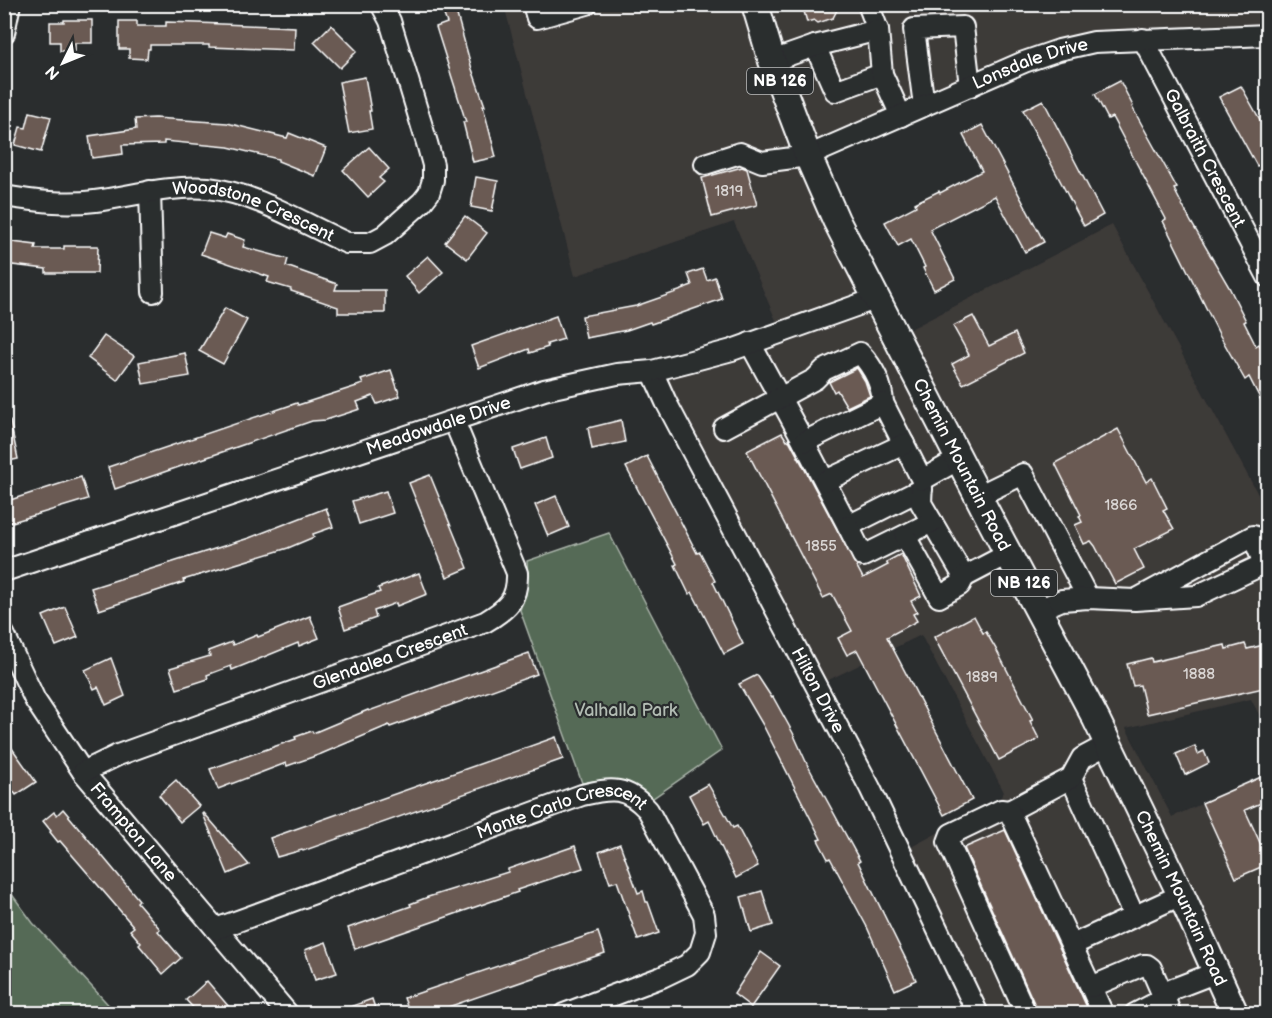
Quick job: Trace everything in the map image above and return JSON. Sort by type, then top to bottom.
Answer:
[{"type":"main road","name":"Chemin Mountain Road","points":[[755,4],[772,61],[808,156],[836,220],[1108,744],[1235,1014]]},
{"type":"street","points":[[4,33],[10,4]]},
{"type":"street","name":"Woodstone Crescent","points":[[4,196],[43,202],[93,201],[150,192],[205,188],[247,196],[347,243],[370,243],[385,235],[422,202],[429,193],[433,172],[427,143],[390,21],[381,4]]},
{"type":"street","points":[[533,4],[537,18],[587,4]]},
{"type":"street","points":[[868,4],[878,30],[882,74],[901,116]]},
{"type":"street","points":[[878,30],[881,4]]},
{"type":"street","points":[[924,106],[914,29],[963,27],[970,86]]},
{"type":"street","points":[[772,61],[815,46],[878,30]]},
{"type":"street","name":"Lonsdale Drive","points":[[705,164],[740,153],[762,162],[808,156],[1024,62],[1059,50],[1094,42],[1268,35]]},
{"type":"street","name":"Galbraith Crescent","points":[[1143,39],[1268,277]]},
{"type":"street","points":[[815,46],[835,91],[882,74]]},
{"type":"street","points":[[150,192],[153,292]]},
{"type":"street","name":"Meadowdale Drive","points":[[4,571],[544,390],[617,374],[652,371],[750,343],[875,299]]},
{"type":"street","points":[[750,343],[863,556],[932,522]]},
{"type":"street","points":[[724,428],[815,379],[824,370],[860,353],[866,359],[882,388],[883,404],[922,485],[921,502],[964,577]]},
{"type":"street","name":"Hilton Drive","points":[[652,371],[666,402],[870,788],[978,1014]]},
{"type":"street","points":[[804,442],[883,404]]},
{"type":"street","name":"Glendalea Crescent","points":[[82,772],[118,755],[485,622],[502,612],[514,594],[517,573],[454,421]]},
{"type":"street","points":[[825,481],[904,444]]},
{"type":"street","points":[[848,526],[922,485],[959,459]]},
{"type":"street","points":[[978,496],[1023,474],[1088,598]]},
{"type":"street","points":[[905,536],[939,597],[960,585],[964,577],[1008,554]]},
{"type":"street","points":[[1038,610],[1062,600],[1088,598],[1135,600],[1196,596],[1264,564],[1253,536],[1135,600]]},
{"type":"street","name":"Frampton Lane","points":[[4,634],[35,700],[82,772],[288,1014]]},
{"type":"street","points":[[1026,1014],[948,842],[951,834],[1001,810],[1009,811],[1071,778],[1082,758],[1108,744]]},
{"type":"street","points":[[1071,778],[1134,916]]},
{"type":"street","name":"Monte Carlo Crescent","points":[[216,929],[582,795],[605,790],[624,791],[648,810],[704,915],[706,933],[700,952],[687,965],[662,977],[564,1014]]},
{"type":"street","points":[[1009,811],[1103,1014]]},
{"type":"street","points":[[1072,945],[1181,895]]},
{"type":"street","points":[[1091,987],[1147,965],[1151,968],[1168,1006]]},
{"type":"street","points":[[1168,1006],[1173,989],[1217,972]]},
{"type":"street","points":[[1135,1014],[1168,1006]]},
{"type":"shaded area","points":[[504,5],[1267,5],[1267,35],[1094,42],[808,156],[895,337],[1112,225],[1267,511],[1267,726],[1251,699],[1126,728],[1172,817],[1267,775],[1267,1013],[978,1013],[905,858],[913,846],[998,801],[1004,792],[921,635],[816,686],[652,371],[781,332],[734,222],[575,276]]},
{"type":"green space","name":"Valhalla Park","points":[[609,533],[722,750],[653,798],[634,786],[619,781],[603,780],[582,783],[520,610],[527,586],[527,561]]},
{"type":"green space","points":[[5,885],[33,923],[116,1013],[5,1013]]},
{"type":"building","points":[[440,4],[454,4],[485,106],[483,106],[496,157],[473,162],[463,122],[466,122],[436,27],[447,23]]},
{"type":"building","points":[[802,4],[840,4],[833,18],[818,23],[814,20],[807,22]]},
{"type":"building","points":[[64,20],[92,20],[92,43],[75,43],[75,51],[60,51],[60,42],[50,42],[50,22],[64,22]]},
{"type":"building","points":[[119,21],[137,21],[137,26],[166,26],[166,22],[295,27],[294,50],[209,47],[209,45],[150,45],[147,59],[129,58],[129,49],[119,49]]},
{"type":"building","points":[[331,25],[357,51],[340,68],[314,42]]},
{"type":"building","points":[[365,77],[372,129],[349,133],[339,82]]},
{"type":"building","points":[[1120,81],[1177,188],[1174,189],[1191,222],[1229,287],[1256,346],[1259,344],[1268,360],[1268,414],[1249,377],[1245,380],[1219,334],[1163,221],[1166,219],[1112,117],[1108,119],[1095,94]]},
{"type":"building","points":[[1241,86],[1268,134],[1268,161],[1257,166],[1219,97]]},
{"type":"building","points":[[1043,100],[1103,215],[1084,226],[1023,110]]},
{"type":"building","points":[[30,112],[51,117],[41,152],[15,145],[20,127],[26,128]]},
{"type":"building","points":[[155,118],[227,123],[287,138],[289,133],[326,148],[315,176],[278,161],[278,159],[228,147],[164,141],[164,144],[122,145],[123,154],[92,158],[89,136],[136,129],[135,119]]},
{"type":"building","points":[[982,125],[1044,242],[1025,252],[995,196],[930,229],[955,279],[934,290],[911,239],[898,246],[885,222],[916,206],[915,203],[982,171],[963,135]]},
{"type":"building","points":[[369,147],[389,169],[379,178],[384,182],[368,197],[343,170]]},
{"type":"building","points":[[742,167],[747,169],[757,205],[712,217],[702,178]]},
{"type":"building","points":[[476,177],[498,181],[492,211],[471,207]]},
{"type":"building","points":[[465,216],[487,233],[467,259],[445,242]]},
{"type":"building","points":[[209,233],[225,238],[227,234],[245,240],[243,247],[288,259],[286,266],[337,284],[335,290],[385,290],[385,313],[338,313],[338,307],[267,282],[269,277],[201,254]]},
{"type":"building","points":[[4,241],[36,245],[35,249],[98,246],[97,273],[46,273],[46,269],[4,264]]},
{"type":"building","points":[[428,256],[443,272],[419,293],[405,276]]},
{"type":"building","points":[[703,269],[707,280],[715,277],[722,299],[651,324],[650,322],[627,330],[586,338],[582,316],[636,306],[685,289],[692,285],[688,274]]},
{"type":"building","points":[[225,308],[247,320],[223,364],[199,351]]},
{"type":"building","points":[[556,316],[564,339],[547,344],[548,347],[530,353],[529,349],[479,368],[471,346]]},
{"type":"building","points":[[973,316],[989,346],[1015,333],[1024,353],[963,384],[952,364],[969,355],[953,326]]},
{"type":"building","points":[[104,336],[134,356],[117,380],[88,358]]},
{"type":"building","points":[[185,353],[190,376],[143,384],[139,362]]},
{"type":"building","points":[[857,368],[870,396],[847,407],[837,390],[834,392],[829,382]]},
{"type":"building","points":[[391,370],[400,396],[377,404],[373,396],[357,402],[360,409],[326,420],[312,421],[115,489],[108,467],[297,403],[298,405],[363,384],[361,380]]},
{"type":"building","points":[[621,420],[625,442],[592,449],[588,428]]},
{"type":"building","points":[[10,421],[18,459],[4,462],[4,422]]},
{"type":"building","points":[[1118,429],[1146,482],[1152,478],[1167,508],[1163,510],[1174,529],[1134,549],[1144,569],[1115,584],[1095,546],[1091,541],[1084,544],[1075,525],[1082,522],[1079,516],[1081,515],[1055,463]]},
{"type":"building","points":[[782,433],[787,441],[789,440],[863,578],[888,565],[886,562],[901,554],[921,596],[911,601],[917,612],[913,614],[917,621],[887,637],[972,800],[944,815],[857,650],[847,655],[838,638],[852,631],[832,594],[823,598],[747,451]]},
{"type":"building","points":[[546,438],[552,458],[520,469],[513,449]]},
{"type":"building","points":[[647,456],[697,553],[700,552],[715,581],[713,582],[743,644],[724,654],[692,592],[689,594],[675,565],[677,564],[626,467]]},
{"type":"building","points":[[430,475],[468,568],[447,577],[409,483]]},
{"type":"building","points":[[81,477],[88,499],[9,523],[4,502]]},
{"type":"building","points":[[386,491],[393,513],[359,524],[352,501]]},
{"type":"building","points":[[556,496],[569,527],[548,536],[535,505]]},
{"type":"building","points":[[326,508],[333,527],[313,534],[314,537],[288,548],[183,580],[184,582],[99,610],[91,588],[249,538]]},
{"type":"building","points":[[419,573],[427,594],[397,606],[396,603],[374,611],[376,618],[345,629],[338,607],[380,592],[378,588]]},
{"type":"building","points":[[65,607],[78,637],[56,646],[43,616]]},
{"type":"building","points":[[310,616],[319,638],[299,646],[298,643],[232,670],[231,666],[207,675],[208,679],[177,689],[170,668],[210,656],[208,651],[232,642],[233,645],[257,635],[258,637]]},
{"type":"building","points":[[974,616],[983,633],[986,632],[996,649],[1033,720],[1030,721],[1039,739],[999,760],[934,637]]},
{"type":"building","points":[[1245,644],[1247,649],[1268,644],[1268,687],[1147,714],[1140,685],[1133,686],[1127,664],[1151,658],[1152,662],[1225,645],[1226,649]]},
{"type":"building","points":[[529,653],[537,674],[390,727],[389,725],[321,754],[287,766],[286,763],[218,789],[210,769],[296,739],[295,737],[312,731],[313,733],[368,710]]},
{"type":"building","points":[[111,658],[125,696],[106,705],[98,687],[94,689],[85,670]]},
{"type":"building","points":[[757,675],[773,697],[793,733],[807,764],[860,861],[858,862],[916,980],[895,990],[867,927],[830,858],[828,859],[818,840],[821,839],[763,725],[739,684]]},
{"type":"building","points":[[4,737],[36,782],[16,795],[4,778]]},
{"type":"building","points":[[556,737],[563,759],[303,851],[277,857],[270,838]]},
{"type":"building","points":[[1195,746],[1198,754],[1204,751],[1209,763],[1185,775],[1176,754]]},
{"type":"building","points":[[1268,774],[1268,800],[1245,810],[1268,864],[1236,878],[1202,803]]},
{"type":"building","points":[[176,780],[199,806],[180,822],[159,795]]},
{"type":"building","points":[[708,784],[733,828],[737,826],[758,866],[736,878],[709,821],[704,824],[689,795]]},
{"type":"building","points":[[63,809],[139,900],[137,902],[160,929],[158,931],[181,958],[163,974],[139,945],[141,943],[130,930],[134,927],[60,841],[58,842],[43,821],[54,812],[57,815]]},
{"type":"building","points":[[204,813],[249,865],[228,874]]},
{"type":"building","points":[[1005,830],[1090,1014],[1039,1014],[964,848]]},
{"type":"building","points":[[620,844],[638,893],[643,891],[659,933],[638,940],[617,881],[610,883],[599,852]]},
{"type":"building","points":[[575,846],[583,868],[355,949],[348,928],[411,906],[410,904],[428,897],[508,872],[508,869]]},
{"type":"building","points":[[762,891],[773,925],[751,932],[741,897]]},
{"type":"building","points":[[598,932],[605,953],[428,1014],[410,1014],[404,998]]},
{"type":"building","points":[[326,942],[337,973],[315,980],[305,950]]},
{"type":"building","points":[[761,952],[780,966],[751,1007],[734,994]]},
{"type":"building","points":[[207,981],[235,1014],[199,1014],[186,1000]]},
{"type":"building","points":[[372,999],[377,1014],[336,1014],[336,1012]]}]
